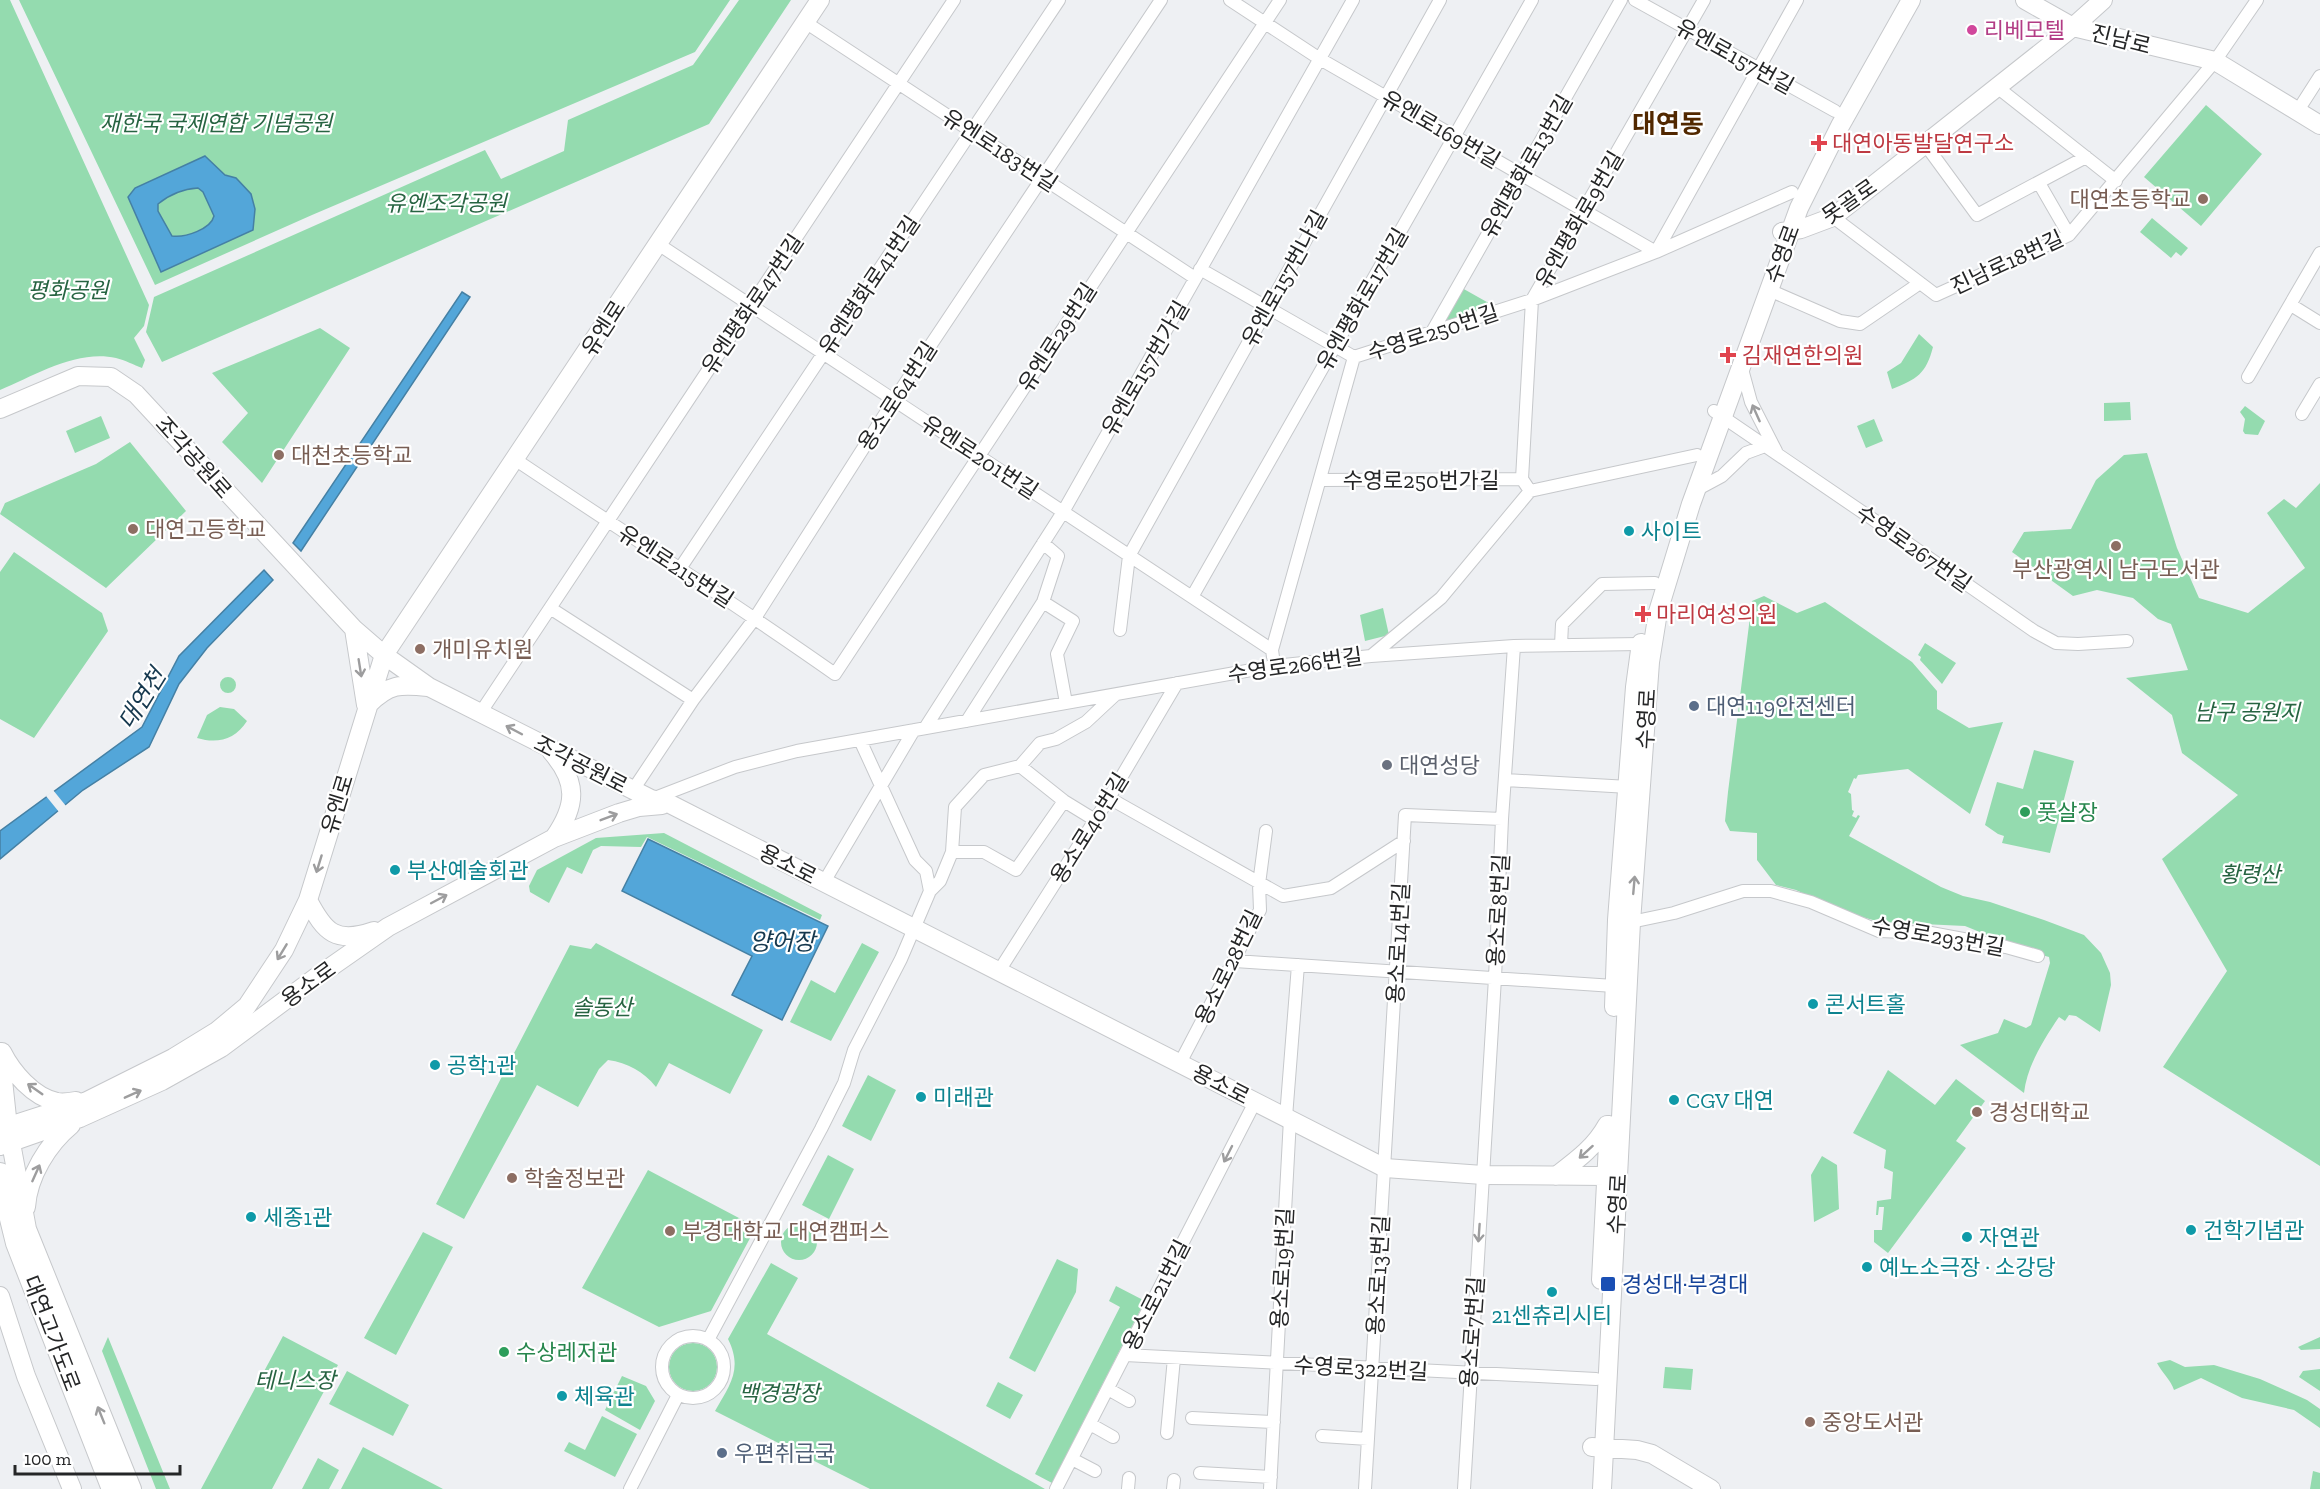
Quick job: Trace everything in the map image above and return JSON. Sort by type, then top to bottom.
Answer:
[{"type":"highway","name":"대연고가도로","points":[[0,1173],[17,1243],[113,1489]]},
{"type":"highway","name":"대연고가도로","points":[[0,1227],[5,1248],[98,1489]]},
{"type":"main road","name":"유엔로","points":[[87,1101],[173,1058],[217,1031],[247,1006],[284,950],[308,900],[384,655],[516,460],[820,0]]},
{"type":"main road","name":"수영로","points":[[1602,1489],[1596,1379],[1617,920],[1640,644],[1655,583],[1697,455],[1742,369],[1769,290],[1792,192],[1897,0]]},
{"type":"main road","name":"수영로","points":[[1591,1489],[1598,1447],[1631,922],[1654,634],[1666,581],[1719,415],[1784,232],[1911,0]]},
{"type":"main road","name":"못골로","points":[[1784,232],[1815,225],[1833,217],[2073,27],[2103,0]]},
{"type":"main road","name":"진남로","points":[[2030,1],[2073,27],[2215,61],[2320,125]]},
{"type":"main road","name":"조각공원로","points":[[0,409],[78,376],[111,377],[136,394],[296,568],[354,629],[384,655],[429,687],[651,799],[670,804]]},
{"type":"main road","points":[[354,629],[366,707]]},
{"type":"main road","points":[[366,707],[382,691],[395,686],[429,687]]},
{"type":"main road","points":[[548,747],[564,766],[570,782],[571,798],[567,819],[554,838]]},
{"type":"main road","name":"용소로","points":[[5,1136],[80,1118],[162,1081],[221,1048],[387,927],[554,838],[639,807],[670,804],[1385,1168],[1483,1175],[1606,1176]]},
{"type":"main road","points":[[308,900],[320,923],[339,936],[360,936],[387,927]]},
{"type":"main road","points":[[0,1050],[10,1067],[39,1093],[57,1102],[87,1101]]},
{"type":"main road","points":[[0,1050],[5,1136],[27,1229],[132,1489]]},
{"type":"main road","points":[[5,1136],[87,1101]]},
{"type":"main road","points":[[27,1229],[26,1203],[38,1167],[56,1140],[80,1118]]},
{"type":"main road","points":[[1556,1176],[1590,1150],[1599,1140],[1609,1122]]},
{"type":"main road","points":[[0,1296],[26,1376],[72,1489]]},
{"type":"main road","points":[[0,1330],[26,1376]]},
{"type":"main road","points":[[1598,1447],[1637,1450],[1652,1454],[1711,1489]]},
{"type":"street","name":"유엔평화로47번길","points":[[481,712],[954,0]]},
{"type":"street","name":"유엔평화로41번길","points":[[679,570],[1059,0]]},
{"type":"street","name":"용소로64번길","points":[[633,790],[693,700],[755,618],[894,400],[1161,0]]},
{"type":"street","name":"유엔로169번길","points":[[1230,0],[1320,59],[1656,252]]},
{"type":"street","name":"유엔로29번길","points":[[835,674],[1280,0]]},
{"type":"street","name":"유엔로157번가길","points":[[824,882],[881,786],[1063,512],[1353,0]]},
{"type":"street","name":"유엔로157번나길","points":[[1129,556],[1440,0]]},
{"type":"street","name":"유엔평화로17번길","points":[[1192,597],[1532,0]]},
{"type":"street","name":"유엔평화로13번길","points":[[1432,332],[1621,0]]},
{"type":"street","name":"유엔로157번길","points":[[1635,0],[1835,111]]},
{"type":"street","name":"유엔평화로9번길","points":[[1522,479],[1532,300],[1704,0]]},
{"type":"street","points":[[1656,252],[1797,0]]},
{"type":"street","points":[[2215,61],[2257,0]]},
{"type":"street","name":"유엔로183번길","points":[[805,22],[1126,233],[1198,274],[1268,308],[1354,357]]},
{"type":"street","name":"진남로18번길","points":[[1920,283],[1936,295],[2069,235],[2215,61]]},
{"type":"street","points":[[2297,112],[2320,76]]},
{"type":"street","points":[[1997,87],[2116,181]]},
{"type":"street","points":[[1925,144],[1977,215],[2086,157]]},
{"type":"street","points":[[2038,183],[2069,235]]},
{"type":"street","name":"수영로250번길","points":[[1272,650],[1354,357],[1532,300],[1656,252],[1792,192]]},
{"type":"street","points":[[1769,290],[1840,321],[1860,324],[1920,283],[1833,217]]},
{"type":"street","name":"유엔로201번길","points":[[658,244],[1272,650]]},
{"type":"street","points":[[2248,377],[2320,253]]},
{"type":"street","points":[[2291,305],[2320,323]]},
{"type":"street","points":[[1742,369],[1751,402],[1778,455]]},
{"type":"street","points":[[2302,414],[2320,384]]},
{"type":"street","name":"수영로267번길","points":[[1719,415],[2034,631],[2056,643],[2127,641]]},
{"type":"street","points":[[1696,490],[1722,476],[1746,453],[1765,446]]},
{"type":"street","points":[[1522,479],[1530,491],[1697,455]]},
{"type":"street","name":"유엔로215번길","points":[[516,460],[679,570],[755,618],[835,674]]},
{"type":"street","name":"수영로250번가길","points":[[1320,480],[1522,479]]},
{"type":"street","name":"수영로266번길","points":[[651,799],[735,766],[797,751],[1274,666],[1371,656],[1441,598],[1530,491]]},
{"type":"street","points":[[967,721],[1043,602],[1058,556],[1043,543]]},
{"type":"street","points":[[1120,630],[1129,556]]},
{"type":"street","points":[[1561,645],[1562,624],[1602,584],[1655,583]]},
{"type":"street","points":[[1043,602],[1073,621],[1057,654],[1066,703]]},
{"type":"street","points":[[550,608],[693,700]]},
{"type":"street","points":[[1371,656],[1514,646],[1640,644]]},
{"type":"street","name":"용소로8번길","points":[[1483,1175],[1502,819],[1514,646]]},
{"type":"street","points":[[1272,650],[1274,666]]},
{"type":"street","name":"용소로40번길","points":[[999,971],[1109,798],[1177,683]]},
{"type":"street","points":[[708,1340],[844,1083],[854,1050],[901,959],[930,891],[940,881],[952,852],[955,807],[984,775],[1020,766],[1040,744],[1056,739],[1086,722],[1116,694]]},
{"type":"street","points":[[860,740],[915,860],[926,871],[930,891]]},
{"type":"street","points":[[1020,766],[1065,801],[1095,820]]},
{"type":"street","points":[[1506,780],[1629,787]]},
{"type":"street","points":[[1109,798],[1282,896],[1331,888],[1404,841]]},
{"type":"street","points":[[952,852],[984,852],[1016,870],[1065,801]]},
{"type":"street","name":"용소로14번길","points":[[1385,1168],[1405,815],[1502,819]]},
{"type":"street","name":"용소로28번길","points":[[1180,1064],[1260,910],[1259,884],[1266,831]]},
{"type":"street","name":"수영로293번길","points":[[1631,922],[1674,913],[1743,891],[1772,891],[1811,902],[1880,931],[1931,933],[2038,956]]},
{"type":"street","points":[[1235,961],[1614,986]]},
{"type":"street","name":"용소로19번길","points":[[1270,1483],[1298,965]]},
{"type":"street","name":"용소로21번길","points":[[1056,1489],[1255,1102]]},
{"type":"street","name":"용소로13번길","points":[[1365,1489],[1385,1168]]},
{"type":"street","name":"용소로7번길","points":[[1464,1489],[1483,1175]]},
{"type":"street","points":[[696,1336],[708,1340],[714,1344],[722,1356],[724,1370],[719,1384],[705,1396],[687,1398],[678,1395],[671,1391],[663,1377],[662,1360],[665,1352],[673,1343],[684,1337],[696,1336]]},
{"type":"street","name":"수영로322번길","points":[[1125,1355],[1596,1379]]},
{"type":"street","points":[[1167,1433],[1174,1358]]},
{"type":"street","points":[[1108,1389],[1129,1401]]},
{"type":"street","points":[[630,1489],[678,1395]]},
{"type":"street","points":[[1192,1418],[1274,1422]]},
{"type":"street","points":[[1090,1424],[1113,1437]]},
{"type":"street","points":[[1322,1436],[1368,1439]]},
{"type":"street","points":[[1072,1459],[1095,1471]]},
{"type":"street","points":[[1200,1473],[1270,1483]]},
{"type":"green space","name":"평화공원","points":[[0,0],[10,0],[149,305],[144,326],[134,338],[145,360],[142,368],[116,358],[87,357],[57,365],[0,390]]},
{"type":"green space","name":"재한국 국제연합 기념공원","points":[[19,0],[730,0],[695,52],[312,215],[155,285]]},
{"type":"green space","name":"유엔조각공원","points":[[739,0],[791,0],[709,124],[162,362],[146,332],[154,297],[485,150],[501,179],[564,151],[568,120],[693,65]]},
{"type":"green space","points":[[2206,105],[2262,154],[2201,226],[2144,177]]},
{"type":"green space","points":[[2152,218],[2188,248],[2181,256],[2176,252],[2171,258],[2140,232]]},
{"type":"green space","points":[[1462,288],[1494,306],[1441,323]]},
{"type":"green space","points":[[320,328],[350,348],[262,483],[222,442],[248,413],[212,373]]},
{"type":"green space","points":[[1919,334],[1933,347],[1927,364],[1924,370],[1914,378],[1892,389],[1887,372],[1901,363]]},
{"type":"green space","points":[[2130,402],[2131,420],[2104,421],[2104,403]]},
{"type":"green space","points":[[2245,406],[2265,421],[2258,435],[2245,434],[2243,431],[2245,419],[2240,412]]},
{"type":"green space","points":[[101,416],[110,438],[75,453],[66,431]]},
{"type":"green space","points":[[1874,419],[1883,441],[1866,448],[1857,426]]},
{"type":"green space","points":[[130,442],[186,511],[106,588],[0,514],[5,503],[96,464]]},
{"type":"green space","name":"남구 공원지","points":[[2147,453],[2177,548],[2199,598],[2248,613],[2305,568],[2267,513],[2284,499],[2296,508],[2320,483],[2320,1166],[2163,1067],[2227,971],[2162,859],[2238,795],[2182,753],[2172,715],[2126,678],[2188,670],[2171,624],[2158,619],[2133,598],[2097,590],[2073,596],[2012,552],[2024,532],[2071,529],[2096,480],[2124,455]]},
{"type":"green space","points":[[14,552],[102,613],[108,631],[34,738],[0,719],[0,572]]},
{"type":"green space","points":[[1764,596],[1797,613],[1825,602],[1912,662],[1937,691],[1937,709],[1969,728],[2003,722],[1970,814],[1908,769],[1858,775],[1856,779],[1854,778],[1848,792],[1851,794],[1854,811],[1852,816],[1856,818],[1860,816],[1849,836],[1941,887],[2084,935],[2101,953],[2110,973],[2111,985],[2100,1032],[2076,1016],[2069,1015],[2065,1021],[2059,1017],[2032,1063],[2024,1093],[1960,1045],[1998,1033],[2004,1019],[2026,1028],[2031,1025],[2050,963],[2049,957],[2024,950],[1965,926],[1880,922],[1841,911],[1796,890],[1776,885],[1757,860],[1757,833],[1730,831],[1725,821],[1752,601]]},
{"type":"green space","points":[[1383,608],[1389,635],[1365,641],[1360,615]]},
{"type":"green space","points":[[1925,643],[1956,663],[1942,684],[1920,660],[1921,657],[1918,655]]},
{"type":"green space","points":[[225,677],[231,677],[236,685],[234,691],[225,693],[220,688],[220,682]]},
{"type":"green space","points":[[220,707],[234,709],[247,721],[237,733],[225,739],[212,741],[197,738],[207,715]]},
{"type":"green space","name":"풋살장","points":[[2034,750],[2074,761],[2050,853],[2002,843],[2004,836],[1985,825],[1997,782],[2023,789]]},
{"type":"green space","points":[[664,833],[822,915],[820,920],[647,837],[641,847],[601,846],[593,850],[582,874],[567,867],[549,903],[530,892],[529,886],[537,870],[596,838]]},
{"type":"green space","name":"솔동산","points":[[596,943],[763,1030],[730,1094],[669,1063],[656,1087],[646,1076],[635,1069],[608,1060],[599,1069],[578,1107],[537,1085],[464,1219],[436,1204],[570,945],[591,949]]},
{"type":"green space","points":[[862,943],[879,952],[831,1041],[790,1022],[811,980],[835,993]]},
{"type":"green space","points":[[1888,1070],[1935,1105],[1956,1079],[1985,1101],[1956,1141],[1966,1148],[1888,1253],[1874,1242],[1874,1230],[1882,1230],[1884,1207],[1879,1207],[1878,1215],[1876,1215],[1877,1201],[1891,1199],[1893,1172],[1884,1168],[1886,1150],[1853,1133]]},
{"type":"green space","points":[[868,1075],[896,1090],[871,1141],[842,1126]]},
{"type":"green space","points":[[828,1155],[854,1169],[829,1219],[802,1205]]},
{"type":"green space","points":[[1822,1156],[1837,1165],[1839,1209],[1814,1222],[1811,1175]]},
{"type":"green space","points":[[648,1170],[756,1227],[711,1311],[659,1327],[582,1288]]},
{"type":"green space","points":[[799,1224],[812,1229],[817,1242],[812,1255],[799,1260],[786,1255],[781,1242],[786,1229]]},
{"type":"green space","points":[[423,1232],[453,1247],[396,1355],[364,1338]]},
{"type":"green space","points":[[1057,1259],[1078,1269],[1076,1292],[1035,1372],[1009,1358]]},
{"type":"green space","name":"백경광장","points":[[771,1263],[798,1278],[767,1334],[1045,1489],[870,1489],[715,1411],[733,1376],[734,1359],[728,1339]]},
{"type":"green space","points":[[1116,1286],[1145,1301],[1052,1483],[1035,1474],[1120,1307],[1109,1301]]},
{"type":"green space","name":"테니스장","points":[[283,1336],[338,1365],[272,1489],[201,1489]]},
{"type":"green space","points":[[108,1337],[170,1489],[156,1489],[102,1351]]},
{"type":"green space","points":[[2320,1337],[2320,1349],[2301,1350],[2298,1347]]},
{"type":"green space","points":[[688,1343],[698,1343],[713,1353],[717,1367],[713,1381],[707,1387],[698,1391],[688,1391],[673,1381],[669,1372],[669,1362],[679,1347]]},
{"type":"green space","points":[[2170,1360],[2185,1367],[2214,1365],[2260,1379],[2307,1400],[2320,1409],[2320,1428],[2294,1410],[2242,1398],[2201,1378],[2174,1390],[2157,1363]]},
{"type":"green space","points":[[1665,1367],[1693,1369],[1691,1390],[1663,1388]]},
{"type":"green space","points":[[2320,1369],[2320,1391],[2299,1377],[2303,1371]]},
{"type":"green space","points":[[347,1371],[409,1405],[393,1436],[329,1404]]},
{"type":"green space","points":[[622,1376],[646,1386],[655,1401],[640,1430],[605,1410]]},
{"type":"green space","points":[[998,1382],[1023,1395],[1010,1419],[986,1406]]},
{"type":"green space","points":[[602,1416],[637,1434],[615,1477],[564,1451],[569,1442],[585,1450]]},
{"type":"green space","points":[[363,1447],[443,1489],[341,1489]]},
{"type":"green space","points":[[318,1458],[339,1470],[329,1489],[302,1489]]},
{"type":"green space","points":[[2313,1471],[2320,1473],[2320,1489],[2310,1489]]},
{"type":"water","points":[[205,156],[225,175],[236,178],[251,194],[255,209],[253,230],[161,272],[128,197],[135,188]],"holes":[[[198,188],[203,192],[214,216],[212,221],[197,232],[184,236],[172,236],[158,211],[158,204],[181,191]]]},
{"type":"water","points":[[462,292],[470,297],[301,551],[293,543]]},
{"type":"water","points":[[264,570],[273,580],[207,648],[179,684],[149,747],[83,790],[0,859],[0,831],[142,727],[179,656]]},
{"type":"water","name":"양어장","points":[[648,839],[828,926],[782,1020],[732,995],[752,956],[622,891]]},
{"type":"pier","points":[[53,790],[66,806],[59,812],[46,796]]},
{"type":"place","name":"리베모텔","points":[[1972,30]]},
{"type":"place","name":"대연아동발달연구소","points":[[1819,143]]},
{"type":"place","name":"대연초등학교","points":[[2203,199]]},
{"type":"place","name":"김재연한의원","points":[[1728,355]]},
{"type":"place","name":"대천초등학교","points":[[279,455]]},
{"type":"place","name":"대연고등학교","points":[[133,529]]},
{"type":"place","name":"사이트","points":[[1629,531]]},
{"type":"place","name":"부산광역시 남구도서관","points":[[2116,546]]},
{"type":"place","name":"마리여성의원","points":[[1643,614]]},
{"type":"place","name":"개미유치원","points":[[420,649]]},
{"type":"place","name":"대연119안전센터","points":[[1694,706]]},
{"type":"place","name":"대연성당","points":[[1387,765]]},
{"type":"place","name":"풋살장","points":[[2025,812]]},
{"type":"place","name":"부산예술회관","points":[[395,870]]},
{"type":"place","name":"콘서트홀","points":[[1813,1004]]},
{"type":"place","name":"공학1관","points":[[435,1065]]},
{"type":"place","name":"미래관","points":[[921,1097]]},
{"type":"place","name":"CGV 대연","points":[[1674,1100]]},
{"type":"place","name":"경성대학교","points":[[1977,1112]]},
{"type":"place","name":"학술정보관","points":[[512,1178]]},
{"type":"place","name":"세종1관","points":[[251,1217]]},
{"type":"place","name":"건학기념관","points":[[2191,1230]]},
{"type":"place","name":"부경대학교 대연캠퍼스","points":[[670,1231]]},
{"type":"place","name":"자연관","points":[[1967,1237]]},
{"type":"place","name":"예노소극장 · 소강당","points":[[1867,1267]]},
{"type":"place","name":"경성대·부경대","points":[[1608,1284]]},
{"type":"place","name":"21센츄리시티","points":[[1552,1292]]},
{"type":"place","name":"수상레저관","points":[[504,1352]]},
{"type":"place","name":"체육관","points":[[562,1396]]},
{"type":"place","name":"중앙도서관","points":[[1810,1422]]},
{"type":"place","name":"우편취급국","points":[[722,1453]]},
{"type":"district","name":"대연동","points":[[1668,124]]},
{"type":"water label","name":"대연천","points":[[142,699]]},
{"type":"park label","name":"황령산","points":[[2250,874]]}]
